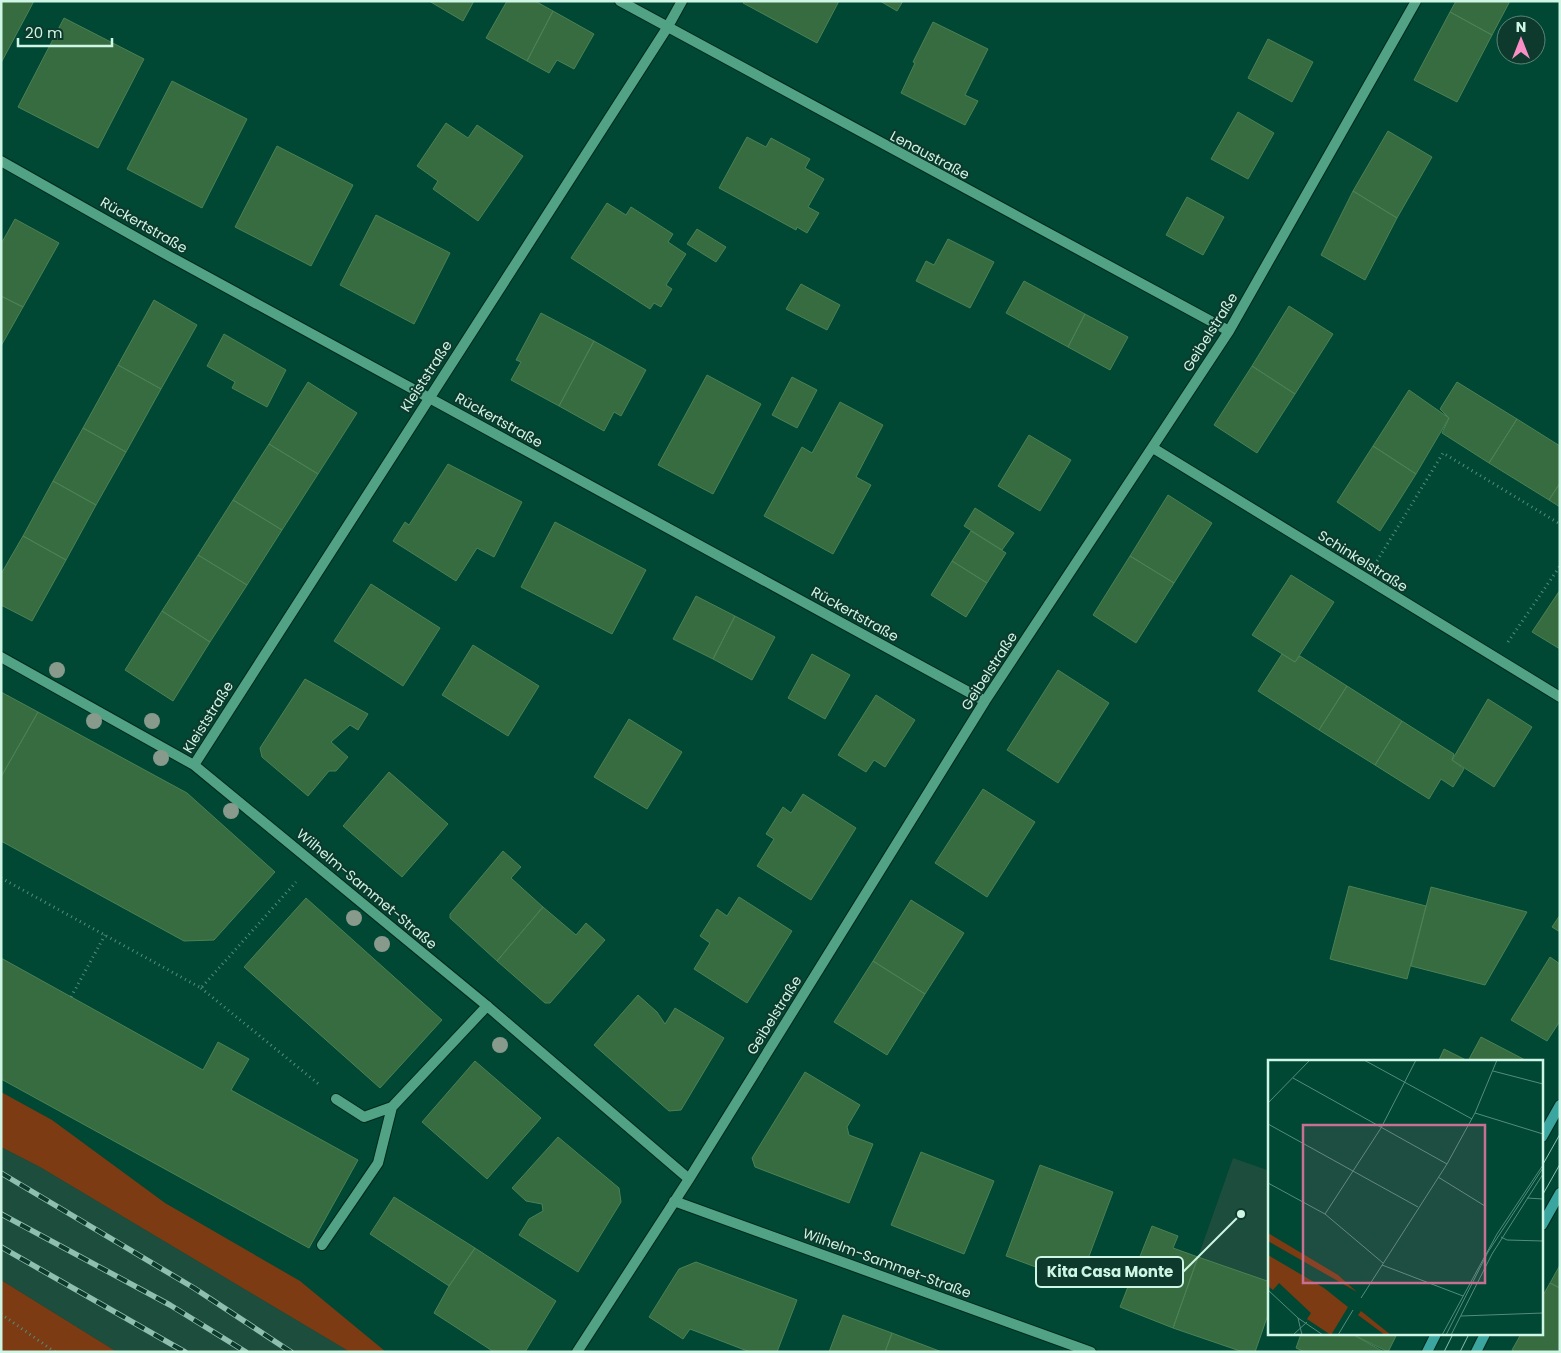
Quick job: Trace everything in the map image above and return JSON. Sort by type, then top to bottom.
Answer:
[{"type":"main road","points":[[1544,1133],[1560,1105]]},
{"type":"main road","points":[[1544,1222],[1560,1194]]},
{"type":"main road","points":[[1426,1352],[1435,1336]]},
{"type":"main road","points":[[1476,1352],[1484,1336]]},
{"type":"street","name":"Lenaustraße","points":[[620,1],[1229,331]]},
{"type":"street","name":"Kleiststraße","points":[[194,765],[667,28],[682,1]]},
{"type":"street","name":"Geibelstraße","points":[[577,1352],[689,1179],[985,701],[1229,331],[1416,1]]},
{"type":"street","name":"Rückertstraße","points":[[1,160],[428,398],[985,701]]},
{"type":"street","name":"Schinkelstraße","points":[[1152,448],[1560,697]]},
{"type":"street","name":"Wilhelm-Sammet-Straße","points":[[1,657],[194,765],[487,1006],[689,1179]]},
{"type":"street","points":[[336,1099],[364,1117],[392,1107],[487,1006]]},
{"type":"street","points":[[322,1245],[378,1163],[392,1107]]},
{"type":"street","name":"Wilhelm-Sammet-Straße","points":[[674,1201],[1091,1352]]},
{"type":"path","points":[[1366,579],[1443,453],[1560,524]]},
{"type":"path","points":[[1497,659],[1560,566]]},
{"type":"path","points":[[1,878],[201,988],[336,1099]]},
{"type":"path","points":[[201,988],[296,882]]},
{"type":"path","points":[[71,996],[105,935]]},
{"type":"path","points":[[1,1314],[55,1352]]},
{"type":"shaded area","points":[[1,1092],[52,1120],[165,1203],[300,1281],[386,1352],[350,1352],[40,1167],[1,1147]]},
{"type":"shaded area","points":[[1,1147],[40,1167],[350,1352],[117,1352],[1,1280]]},
{"type":"shaded area","points":[[1233,1158],[1268,1170],[1268,1309],[1173,1328]]},
{"type":"shaded area","points":[[1,1280],[117,1352],[1,1352]]},
{"type":"building","points":[[1,1],[34,1],[1,63]]},
{"type":"building","points":[[429,1],[474,1],[463,21]]},
{"type":"building","points":[[507,1],[535,1],[553,11],[527,61],[486,38]]},
{"type":"building","points":[[744,1],[839,1],[817,43],[743,3]]},
{"type":"building","points":[[880,1],[903,1],[897,11]]},
{"type":"building","points":[[1456,1],[1510,1],[1503,15],[1496,15],[1496,27],[1492,35],[1450,12]]},
{"type":"building","points":[[553,11],[594,34],[574,69],[557,60],[549,73],[527,61]]},
{"type":"building","points":[[1450,12],[1492,35],[1457,102],[1414,80]]},
{"type":"building","points":[[64,18],[144,59],[98,148],[18,107]]},
{"type":"building","points":[[933,22],[988,49],[965,95],[978,101],[965,125],[901,93],[915,63],[913,62]]},
{"type":"building","points":[[1268,39],[1313,62],[1292,102],[1248,78]]},
{"type":"building","points":[[172,81],[247,119],[202,208],[127,169]]},
{"type":"building","points":[[1238,112],[1274,133],[1248,179],[1211,159]]},
{"type":"building","points":[[446,123],[468,138],[477,125],[523,156],[478,221],[433,189],[438,181],[417,166]]},
{"type":"building","points":[[1388,131],[1432,157],[1397,218],[1353,191]]},
{"type":"building","points":[[747,137],[766,147],[771,138],[810,159],[805,168],[824,179],[808,207],[819,213],[807,233],[797,227],[796,230],[719,188]]},
{"type":"building","points":[[277,146],[353,185],[311,266],[235,227]]},
{"type":"building","points":[[1353,191],[1397,218],[1365,280],[1321,255]]},
{"type":"building","points":[[1187,197],[1224,217],[1203,255],[1166,235]]},
{"type":"building","points":[[607,203],[626,215],[631,207],[673,234],[668,242],[686,254],[666,285],[672,289],[661,307],[654,303],[650,309],[571,258]]},
{"type":"building","points":[[376,215],[450,253],[414,324],[340,285]]},
{"type":"building","points":[[15,219],[59,243],[23,307],[1,296],[1,244]]},
{"type":"building","points":[[697,229],[726,247],[716,262],[687,244]]},
{"type":"building","points":[[948,239],[994,262],[970,308],[916,281],[926,261],[934,265]]},
{"type":"building","points":[[1024,281],[1085,314],[1068,347],[1006,313]]},
{"type":"building","points":[[801,284],[840,305],[827,330],[786,309]]},
{"type":"building","points":[[1,296],[23,307],[1,346]]},
{"type":"building","points":[[154,300],[197,325],[161,389],[118,365]]},
{"type":"building","points":[[1289,306],[1333,334],[1295,394],[1252,366]]},
{"type":"building","points":[[541,313],[594,341],[559,406],[511,380],[521,362],[516,360]]},
{"type":"building","points":[[1085,314],[1128,337],[1110,370],[1068,347]]},
{"type":"building","points":[[224,334],[286,370],[267,407],[232,388],[235,382],[207,366]]},
{"type":"building","points":[[594,341],[646,370],[621,416],[614,412],[604,431],[559,406]]},
{"type":"building","points":[[118,365],[161,389],[126,452],[83,428]]},
{"type":"building","points":[[1252,366],[1295,394],[1257,453],[1214,425]]},
{"type":"building","points":[[707,375],[761,404],[713,494],[658,465]]},
{"type":"building","points":[[792,377],[817,390],[797,428],[772,415]]},
{"type":"building","points":[[308,382],[357,413],[318,474],[269,444]]},
{"type":"building","points":[[1457,382],[1517,419],[1489,463],[1442,433],[1449,418],[1440,409]]},
{"type":"building","points":[[1409,390],[1449,418],[1416,474],[1373,446]]},
{"type":"building","points":[[840,402],[883,425],[856,477],[871,485],[833,554],[764,516],[802,447],[812,453]]},
{"type":"building","points":[[1517,419],[1560,446],[1560,483],[1549,500],[1489,463]]},
{"type":"building","points":[[83,428],[126,452],[96,505],[53,481]]},
{"type":"building","points":[[1029,435],[1071,460],[1040,511],[998,486]]},
{"type":"building","points":[[269,444],[318,474],[282,530],[233,500]]},
{"type":"building","points":[[1373,446],[1416,474],[1380,531],[1337,502]]},
{"type":"building","points":[[448,464],[522,502],[494,557],[477,548],[456,581],[393,541],[405,522],[409,525]]},
{"type":"building","points":[[53,481],[96,505],[66,560],[23,536]]},
{"type":"building","points":[[1560,483],[1560,507],[1549,500]]},
{"type":"building","points":[[1168,495],[1212,523],[1174,583],[1130,556]]},
{"type":"building","points":[[233,500],[282,530],[247,585],[198,555]]},
{"type":"building","points":[[975,508],[1014,533],[1002,550],[964,526]]},
{"type":"building","points":[[555,522],[646,570],[612,634],[521,587]]},
{"type":"building","points":[[971,531],[1006,553],[987,583],[952,561]]},
{"type":"building","points":[[23,536],[66,560],[32,621],[1,605],[1,574]]},
{"type":"building","points":[[198,555],[247,585],[210,642],[162,611]]},
{"type":"building","points":[[1130,556],[1174,583],[1136,643],[1093,615]]},
{"type":"building","points":[[952,561],[987,583],[966,617],[931,595]]},
{"type":"building","points":[[1291,575],[1334,602],[1295,662],[1252,635]]},
{"type":"building","points":[[371,584],[440,628],[403,686],[334,641]]},
{"type":"building","points":[[1560,590],[1560,649],[1532,632]]},
{"type":"building","points":[[696,596],[735,616],[713,659],[673,639]]},
{"type":"building","points":[[162,611],[210,642],[173,701],[125,670]]},
{"type":"building","points":[[735,616],[775,637],[752,680],[713,659]]},
{"type":"building","points":[[473,645],[539,686],[508,736],[442,695]]},
{"type":"building","points":[[812,654],[850,675],[825,719],[788,698]]},
{"type":"building","points":[[1282,654],[1295,662],[1300,656],[1347,686],[1319,730],[1258,691]]},
{"type":"building","points":[[1058,670],[1109,703],[1058,783],[1007,750]]},
{"type":"building","points":[[305,679],[368,714],[358,730],[350,725],[331,742],[348,757],[336,771],[329,771],[308,796],[262,757],[260,748]]},
{"type":"building","points":[[1347,686],[1402,721],[1375,765],[1319,730]]},
{"type":"building","points":[[1,692],[38,712],[1,777]]},
{"type":"building","points":[[876,695],[915,720],[885,767],[874,760],[866,772],[838,755]]},
{"type":"building","points":[[1488,699],[1532,727],[1494,787],[1452,760]]},
{"type":"building","points":[[38,712],[187,793],[275,872],[214,940],[184,941],[1,841],[1,777]]},
{"type":"building","points":[[629,719],[682,752],[647,809],[594,777]]},
{"type":"building","points":[[1402,721],[1454,754],[1452,760],[1464,769],[1453,787],[1441,779],[1429,799],[1375,765]]},
{"type":"building","points":[[389,772],[448,824],[402,877],[343,826]]},
{"type":"building","points":[[983,789],[1035,822],[987,897],[935,863]]},
{"type":"building","points":[[803,794],[856,828],[811,900],[757,866],[774,839],[766,834],[783,807],[791,813]]},
{"type":"building","points":[[503,851],[521,867],[511,878],[543,907],[497,961],[450,918],[450,914]]},
{"type":"building","points":[[1349,886],[1426,906],[1407,979],[1330,959]]},
{"type":"building","points":[[1431,887],[1527,912],[1485,985],[1411,966]]},
{"type":"building","points":[[739,897],[792,931],[747,1003],[694,969],[710,943],[700,936],[717,909],[727,916]]},
{"type":"building","points":[[306,898],[442,1020],[380,1088],[244,967]]},
{"type":"building","points":[[911,900],[964,933],[925,994],[873,961]]},
{"type":"building","points":[[543,907],[576,935],[586,923],[605,940],[550,1003],[545,1003],[497,961]]},
{"type":"building","points":[[1560,915],[1560,932],[1552,927]]},
{"type":"building","points":[[1550,957],[1560,964],[1560,1021],[1547,1041],[1511,1020]]},
{"type":"building","points":[[1,958],[203,1070],[218,1042],[249,1059],[231,1090],[358,1160],[309,1248],[1,1079]]},
{"type":"building","points":[[873,961],[925,994],[887,1055],[834,1022]]},
{"type":"building","points":[[638,995],[657,1012],[665,1024],[675,1008],[724,1038],[681,1110],[669,1111],[594,1045]]},
{"type":"building","points":[[1481,1037],[1525,1060],[1469,1060]]},
{"type":"building","points":[[1444,1049],[1466,1060],[1439,1060]]},
{"type":"building","points":[[475,1061],[541,1118],[487,1179],[422,1122]]},
{"type":"building","points":[[805,1072],[860,1105],[847,1127],[849,1135],[873,1144],[849,1203],[755,1167],[752,1158]]},
{"type":"building","points":[[558,1137],[619,1188],[621,1202],[578,1272],[519,1235],[529,1219],[543,1211],[542,1204],[526,1201],[512,1188]]},
{"type":"building","points":[[921,1152],[994,1181],[964,1254],[891,1225]]},
{"type":"building","points":[[1040,1165],[1113,1192],[1079,1283],[1006,1256]]},
{"type":"building","points":[[394,1197],[475,1248],[449,1286],[370,1234]]},
{"type":"building","points":[[1152,1226],[1178,1236],[1173,1248],[1198,1257],[1173,1328],[1120,1307]]},
{"type":"building","points":[[475,1248],[556,1301],[525,1352],[494,1352],[434,1313],[449,1286]]},
{"type":"building","points":[[1198,1257],[1268,1281],[1268,1315],[1255,1352],[1243,1352],[1173,1328]]},
{"type":"building","points":[[696,1262],[797,1300],[777,1352],[750,1352],[690,1329],[683,1339],[649,1317],[679,1269]]},
{"type":"building","points":[[1560,1265],[1560,1288],[1550,1283]]},
{"type":"building","points":[[1550,1283],[1560,1288],[1560,1352],[1515,1352],[1512,1350],[1520,1336],[1544,1336],[1544,1294]]},
{"type":"building","points":[[843,1315],[892,1333],[885,1352],[829,1352]]},
{"type":"building","points":[[892,1333],[942,1352],[885,1352]]},
{"type":"building","points":[[1300,1336],[1356,1336],[1384,1352],[1305,1352],[1296,1348]]},
{"type":"building","points":[[1356,1336],[1396,1336],[1388,1352]]},
{"type":"tram line","points":[[1544,1162],[1560,1134]]},
{"type":"tram line","points":[[1544,1192],[1560,1164]]},
{"type":"tram line","points":[[1444,1352],[1452,1336]]},
{"type":"tram line","points":[[1460,1352],[1468,1336]]},
{"type":"railway","points":[[1,1173],[194,1288],[291,1352]]},
{"type":"railway","points":[[1,1214],[170,1305],[246,1352]]},
{"type":"railway","points":[[1,1247],[185,1352]]},
{"type":"place","name":"Kita Casa Monte","points":[[1241,1214]]}]
